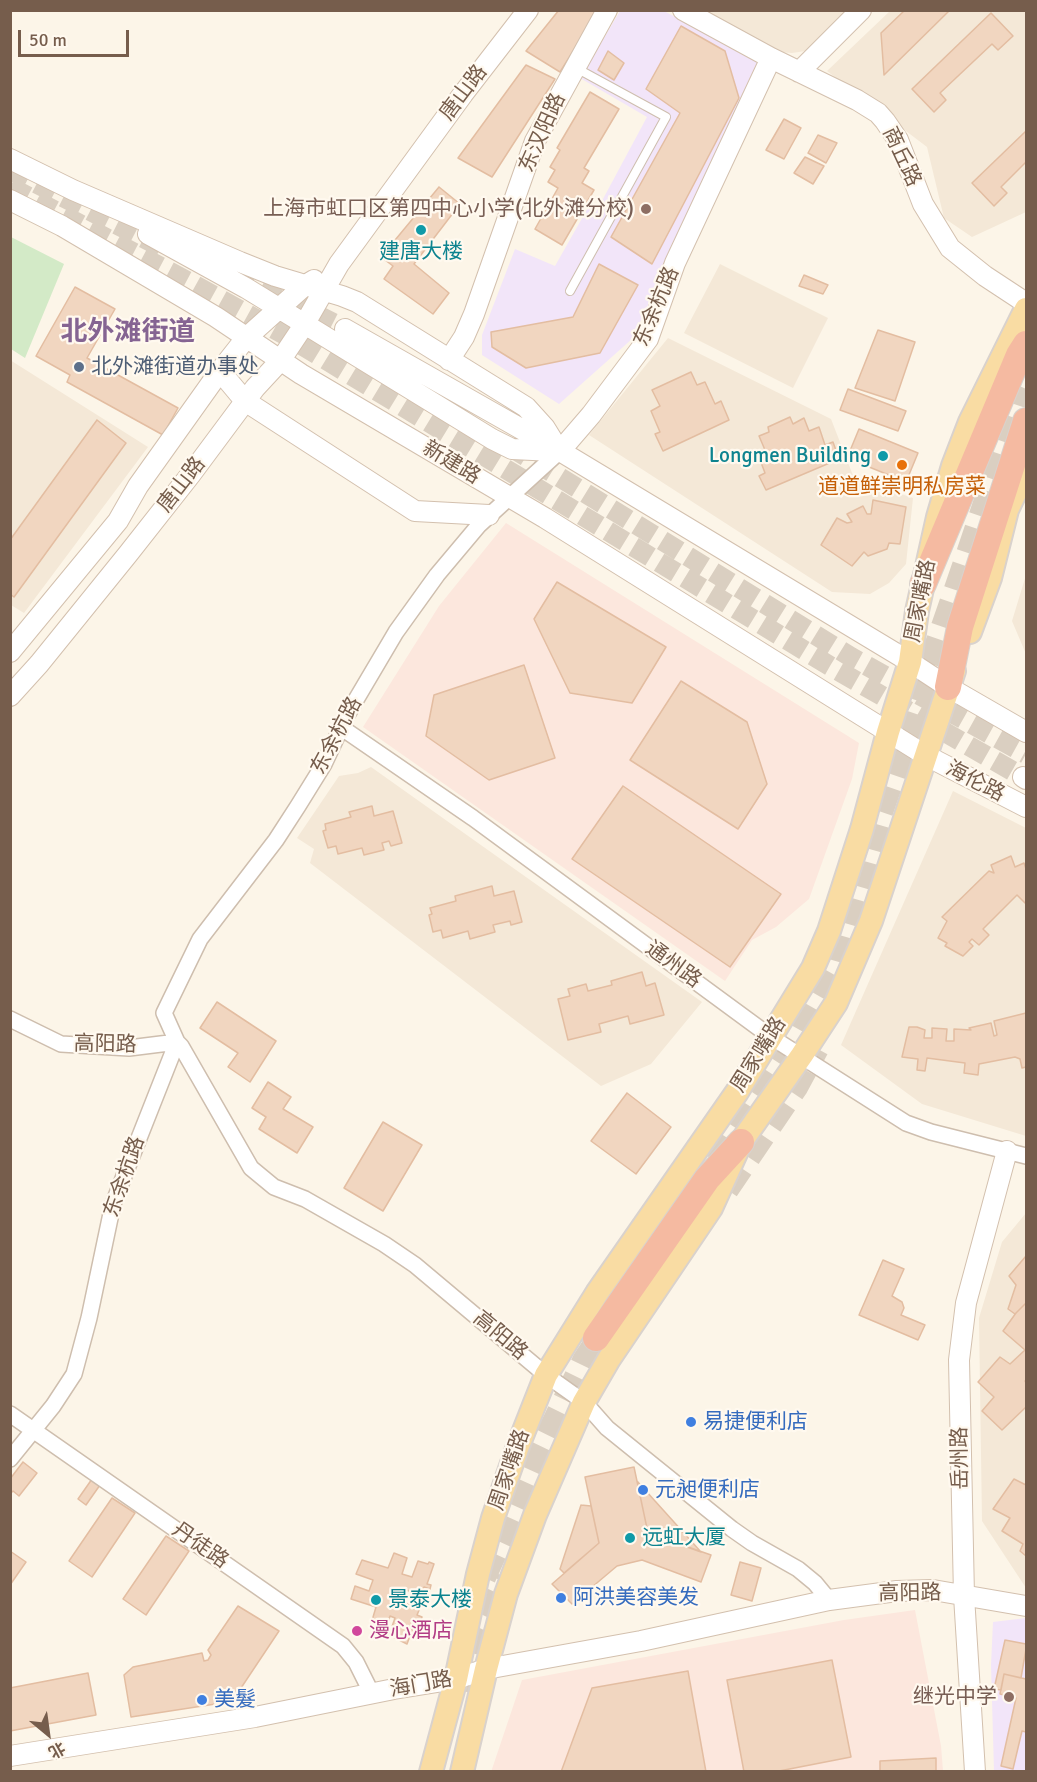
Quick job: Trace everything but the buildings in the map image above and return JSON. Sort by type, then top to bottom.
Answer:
[{"type":"highway","points":[[923,584],[1026,344]]},
{"type":"highway","points":[[948,687],[960,627],[1026,421]]},
{"type":"highway","points":[[596,1338],[707,1179],[741,1142]]},
{"type":"main road","name":"周家嘴路","points":[[431,1772],[456,1679],[478,1574],[493,1518],[546,1375],[597,1293],[737,1092],[813,968],[830,931],[910,662],[923,584],[938,517],[953,466],[970,422],[1026,309]]},
{"type":"main road","name":"周家嘴路","points":[[462,1772],[506,1594],[528,1534],[585,1402],[609,1359],[711,1208],[741,1142],[836,1003],[850,973],[871,921],[948,687],[990,578],[1007,510],[1026,471]]},
{"type":"street","name":"唐山路","points":[[10,696],[39,664],[163,510],[245,401],[280,361],[339,264],[462,94],[528,10]]},
{"type":"street","name":"东汉阳路","points":[[450,360],[474,314],[535,141],[607,10]]},
{"type":"street","name":"商丘路","points":[[683,10],[771,58],[868,106],[885,121],[903,151],[923,204],[950,248],[985,276],[1026,303]]},
{"type":"street","points":[[799,72],[861,10]]},
{"type":"street","name":"东余杭路","points":[[10,1459],[53,1406],[74,1374],[89,1318],[113,1204],[177,1042],[164,1013],[200,939],[276,840],[324,764],[347,715],[396,632],[437,575],[489,515],[560,452],[648,339],[675,263],[771,58]]},
{"type":"street","name":"新建路","points":[[10,159],[73,190],[240,262],[304,286],[325,290],[357,302],[526,407],[545,428],[560,452],[948,687]]},
{"type":"street","name":"新建路","points":[[73,190],[246,288],[492,439],[512,449],[560,452]]},
{"type":"street","name":"新建路","points":[[10,200],[62,226],[216,317],[280,361],[576,537],[888,732]]},
{"type":"street","name":"唐山路","points":[[10,652],[118,521],[138,486],[220,370],[246,338],[304,286],[339,264]]},
{"type":"street","points":[[345,329],[560,452]]},
{"type":"street","points":[[220,370],[245,401],[415,512],[489,515]]},
{"type":"street","points":[[948,687],[1026,732]]},
{"type":"street","name":"通州路","points":[[342,728],[472,818],[771,1037],[906,1123],[931,1132],[1026,1156]]},
{"type":"street","name":"海伦路","points":[[888,732],[925,755],[1026,807]]},
{"type":"street","name":"高阳路","points":[[10,1018],[61,1044],[129,1048],[177,1042],[251,1168],[274,1187],[305,1199],[384,1244],[415,1265],[546,1375],[585,1402],[607,1428],[732,1529],[798,1569],[830,1600],[897,1591],[933,1590],[1026,1606]]},
{"type":"street","name":"岳州路","points":[[975,1772],[964,1596],[959,1360],[966,1303],[1007,1151]]},
{"type":"street","name":"丹徒路","points":[[10,1414],[343,1646],[356,1662],[372,1694]]},
{"type":"street","name":"海门路","points":[[10,1756],[255,1717],[456,1679],[486,1669],[641,1641],[830,1600]]},
{"type":"lane","points":[[570,291],[666,117],[575,67]]},
{"type":"shaded area","name":"上海市虹口区第四中心小学(北外滩分校)","points":[[620,11],[664,11],[762,63],[632,339],[559,404],[482,355],[482,335],[515,249],[555,266],[589,206],[596,212],[647,117],[580,78]]},
{"type":"shaded area","points":[[700,11],[859,11],[812,50],[792,53],[778,52]]},
{"type":"shaded area","points":[[890,11],[1026,11],[1026,212],[972,237],[944,218],[927,147],[827,71]]},
{"type":"shaded area","points":[[720,264],[828,318],[793,388],[684,333]]},
{"type":"shaded area","points":[[668,338],[831,419],[854,478],[913,498],[906,564],[889,583],[870,594],[832,592],[589,435]]},
{"type":"shaded area","points":[[10,360],[148,447],[24,613],[11,605]]},
{"type":"shaded area","points":[[506,523],[859,743],[852,779],[809,899],[776,927],[752,940],[725,981],[363,727],[439,606]]},
{"type":"shaded area","points":[[1026,575],[1026,654],[1012,621]]},
{"type":"shaded area","points":[[371,767],[702,1002],[651,1064],[601,1086],[310,863],[314,849],[297,838],[339,776],[358,773]]},
{"type":"shaded area","points":[[953,791],[1026,828],[1026,1136],[922,1104],[841,1045]]},
{"type":"shaded area","points":[[1026,1213],[1026,1588],[982,1521],[979,1318],[1002,1242]]},
{"type":"shaded area","points":[[915,1610],[941,1746],[943,1771],[491,1772],[522,1680],[844,1620]]},
{"type":"shaded area","name":"继光中学","points":[[1026,1618],[1026,1771],[994,1771],[991,1665],[993,1622]]},
{"type":"green space","points":[[11,237],[64,264],[25,358],[11,349]]},
{"type":"tunnel","points":[[10,170],[161,247]]},
{"type":"tunnel","points":[[10,187],[285,335],[830,666],[1023,777]]},
{"type":"tunnel","points":[[235,273],[345,329]]},
{"type":"tunnel","points":[[715,1161],[787,1050],[836,964],[880,812],[1026,389]]},
{"type":"tunnel","points":[[509,446],[851,657],[1026,754]]},
{"type":"tunnel","points":[[726,1189],[795,1087],[816,1048]]},
{"type":"tunnel","points":[[483,1577],[585,1361],[612,1320]]},
{"type":"tunnel","points":[[463,1691],[478,1635],[505,1577]]},
{"type":"place","name":"上海市虹口区第四中心小学(北外滩分校)","points":[[646,209]]},
{"type":"place","name":"建唐大楼","points":[[421,230]]},
{"type":"place","name":"北外滩街道办事处","points":[[79,367]]},
{"type":"place","name":"Longmen Building","points":[[883,456]]},
{"type":"place","name":"道道鲜崇明私房菜","points":[[902,465]]},
{"type":"place","name":"易捷便利店","points":[[691,1422]]},
{"type":"place","name":"元昶便利店","points":[[643,1490]]},
{"type":"place","name":"远虹大厦","points":[[630,1538]]},
{"type":"place","name":"阿洪美容美发","points":[[561,1598]]},
{"type":"place","name":"景泰大楼","points":[[376,1600]]},
{"type":"place","name":"漫心酒店","points":[[357,1631]]},
{"type":"place","name":"继光中学","points":[[1009,1697]]},
{"type":"place","name":"美髮","points":[[202,1700]]},
{"type":"district","name":"北外滩街道","points":[[128,333]]}]
